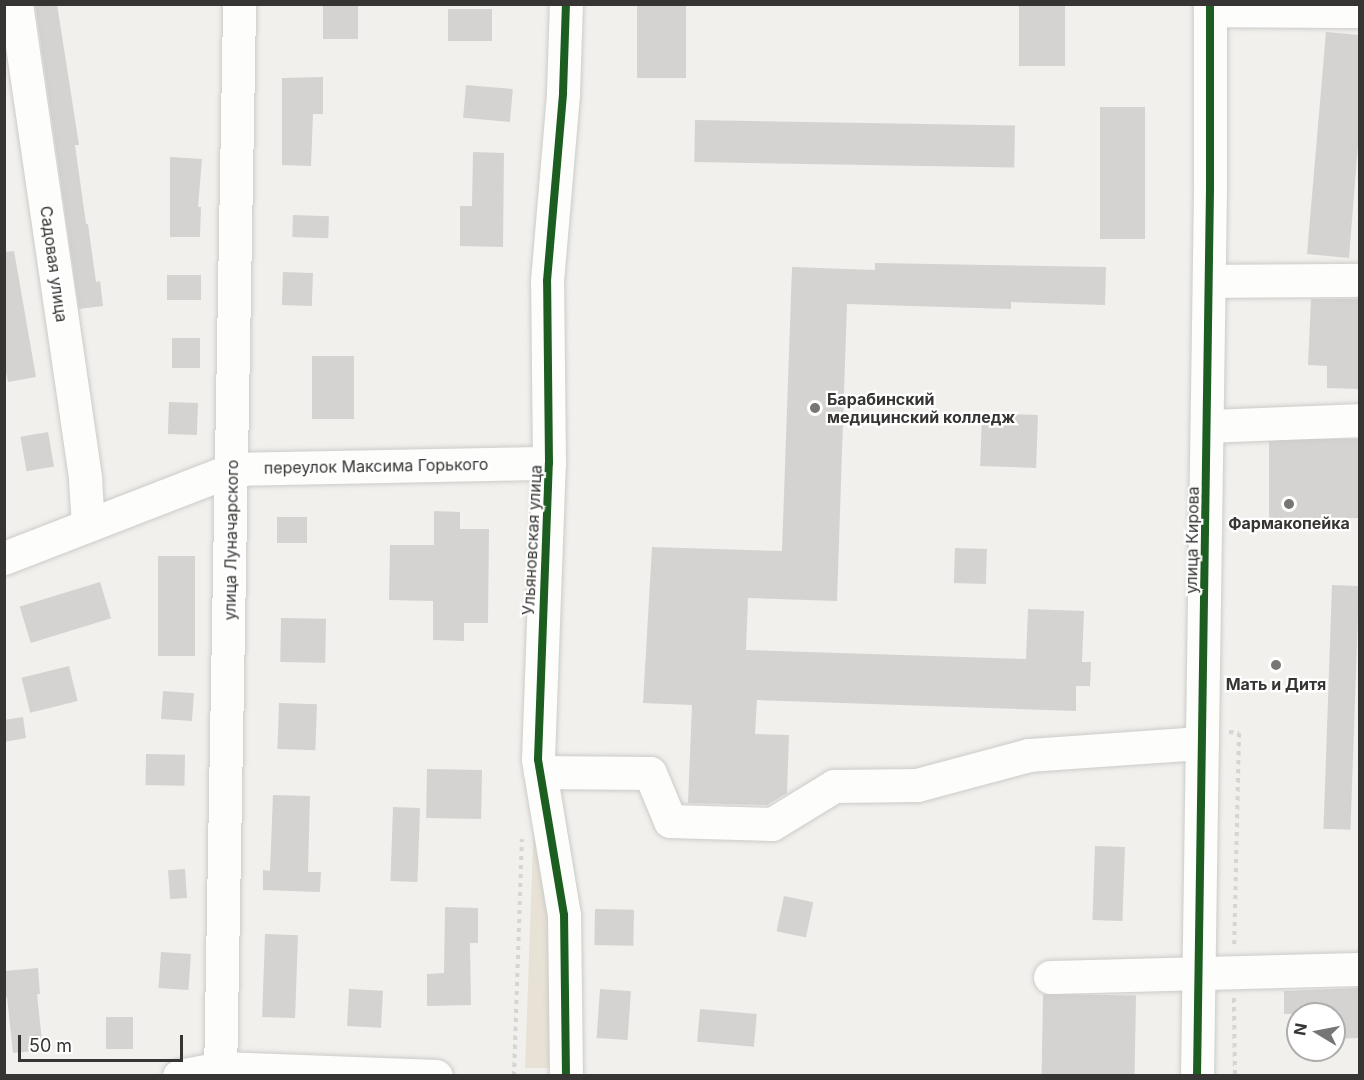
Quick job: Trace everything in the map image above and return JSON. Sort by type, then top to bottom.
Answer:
[{"type":"street","name":"Садовая улица","points":[[16,4],[85,479],[87,525]]},
{"type":"street","name":"улица Луначарского","points":[[221,1072],[239,4]]},
{"type":"street","name":"Ульяновская улица","points":[[566,4],[563,93],[547,281],[549,463],[538,759],[564,915],[566,1076]]},
{"type":"street","points":[[1210,8],[1359,11]]},
{"type":"street","name":"улица Кирова","points":[[1197,1076],[1209,281],[1210,8]]},
{"type":"street","points":[[1209,281],[1359,280]]},
{"type":"street","points":[[1207,426],[1359,420]]},
{"type":"street","name":"переулок Максима Горького","points":[[4,558],[232,469],[549,463]]},
{"type":"street","points":[[540,772],[650,773],[670,820],[772,824],[834,786],[917,785],[1029,755],[1203,737]]},
{"type":"street","points":[[1050,976],[1359,969]]},
{"type":"street","points":[[179,1076],[221,1072],[436,1076]]},
{"type":"path","points":[[1203,737],[1239,733],[1234,971],[1235,1076]]},
{"type":"path","points":[[514,1076],[522,837]]},
{"type":"shaded area","points":[[534,817],[556,915],[556,1068],[525,1068]]},
{"type":"building","points":[[35,4],[57,4],[79,145],[75,145],[86,224],[88,224],[96,282],[100,281],[103,306],[79,309]]},
{"type":"building","points":[[323,4],[358,4],[358,39],[323,39]]},
{"type":"building","points":[[637,4],[686,4],[686,78],[637,78]]},
{"type":"building","points":[[1019,4],[1065,4],[1065,66],[1019,66]]},
{"type":"building","points":[[448,9],[492,9],[492,41],[448,41]]},
{"type":"building","points":[[1326,32],[1359,35],[1359,132],[1349,258],[1307,254]]},
{"type":"building","points":[[323,77],[323,114],[313,114],[311,166],[282,165],[282,78]]},
{"type":"building","points":[[466,85],[513,89],[510,122],[463,118]]},
{"type":"building","points":[[1100,107],[1145,107],[1145,239],[1100,239]]},
{"type":"building","points":[[695,120],[1015,126],[1014,168],[694,162]]},
{"type":"building","points":[[473,152],[504,153],[503,247],[460,246],[460,206],[472,206]]},
{"type":"building","points":[[170,157],[202,159],[198,207],[201,207],[200,237],[170,237]]},
{"type":"building","points":[[293,215],[329,216],[328,238],[292,237]]},
{"type":"building","points":[[14,251],[36,377],[8,382],[4,362],[4,252]]},
{"type":"building","points":[[875,263],[1106,267],[1105,305],[1011,302],[1011,309],[847,304],[837,601],[748,598],[746,650],[1026,659],[1028,609],[1084,611],[1082,662],[1091,662],[1090,686],[1076,686],[1076,711],[757,700],[755,734],[789,735],[787,793],[767,805],[688,803],[692,705],[643,703],[652,547],[782,551],[792,267],[875,270]]},
{"type":"building","points":[[283,272],[313,273],[312,306],[282,305]]},
{"type":"building","points":[[167,275],[201,275],[201,300],[167,300]]},
{"type":"building","points":[[1311,299],[1359,299],[1359,389],[1327,388],[1327,366],[1308,365]]},
{"type":"building","points":[[172,338],[200,338],[200,368],[172,368]]},
{"type":"building","points":[[312,356],[354,356],[354,419],[312,419]]},
{"type":"building","points":[[169,402],[198,403],[197,435],[168,434]]},
{"type":"building","points":[[982,413],[1038,415],[1036,468],[980,466]]},
{"type":"building","points":[[48,432],[54,466],[27,471],[20,437]]},
{"type":"building","points":[[1269,439],[1359,439],[1359,518],[1269,518]]},
{"type":"building","points":[[434,511],[460,512],[460,529],[489,529],[488,623],[464,623],[464,641],[433,640],[433,601],[389,600],[390,545],[434,545]]},
{"type":"building","points":[[277,517],[307,517],[307,543],[277,543]]},
{"type":"building","points":[[955,548],[987,549],[986,584],[954,583]]},
{"type":"building","points":[[158,556],[195,556],[195,656],[158,656]]},
{"type":"building","points":[[100,582],[111,618],[31,643],[20,607]]},
{"type":"building","points":[[1332,585],[1359,586],[1350,830],[1323,829]]},
{"type":"building","points":[[281,618],[326,619],[325,663],[280,662]]},
{"type":"building","points":[[69,666],[78,701],[30,713],[21,678]]},
{"type":"building","points":[[163,691],[194,693],[192,721],[161,719]]},
{"type":"building","points":[[279,703],[317,704],[315,750],[277,749]]},
{"type":"building","points":[[23,717],[26,738],[4,742],[4,720]]},
{"type":"building","points":[[146,754],[185,755],[184,786],[145,785]]},
{"type":"building","points":[[427,769],[482,770],[481,819],[426,818]]},
{"type":"building","points":[[273,795],[310,796],[308,872],[321,872],[320,892],[263,890],[263,870],[270,871]]},
{"type":"building","points":[[393,807],[420,808],[417,882],[390,881]]},
{"type":"building","points":[[1095,846],[1125,847],[1122,921],[1092,920]]},
{"type":"building","points":[[185,869],[187,898],[170,899],[168,870]]},
{"type":"building","points":[[784,896],[813,902],[806,937],[777,931]]},
{"type":"building","points":[[445,907],[478,908],[478,943],[470,943],[471,1005],[427,1006],[427,974],[444,973]]},
{"type":"building","points":[[595,909],[634,910],[633,946],[594,945]]},
{"type":"building","points":[[265,934],[298,935],[295,1018],[262,1017]]},
{"type":"building","points":[[161,952],[191,954],[188,990],[158,988]]},
{"type":"building","points":[[38,968],[40,994],[37,994],[43,1050],[13,1053],[7,997],[4,997],[4,971]]},
{"type":"building","points":[[1359,988],[1359,1038],[1346,1039],[1346,1002],[1286,1002],[1286,1014],[1284,1014],[1284,991]]},
{"type":"building","points":[[349,989],[383,991],[381,1028],[347,1026]]},
{"type":"building","points":[[600,989],[631,991],[628,1040],[597,1038]]},
{"type":"building","points":[[1043,994],[1136,996],[1135,1076],[1042,1076]]},
{"type":"building","points":[[700,1009],[757,1014],[754,1047],[697,1042]]},
{"type":"building","points":[[106,1017],[133,1017],[133,1049],[106,1049]]},
{"type":"cycle path","points":[[566,4],[563,93],[547,281],[549,463],[538,759],[564,915],[566,1076]]},
{"type":"cycle path","points":[[1197,1076],[1210,186],[1210,4]]},
{"type":"place","name":"Барабинский медицинский колледж","points":[[815,408]]},
{"type":"place","name":"Фармакопейка","points":[[1289,504]]},
{"type":"place","name":"Мать и Дитя","points":[[1276,665]]}]
